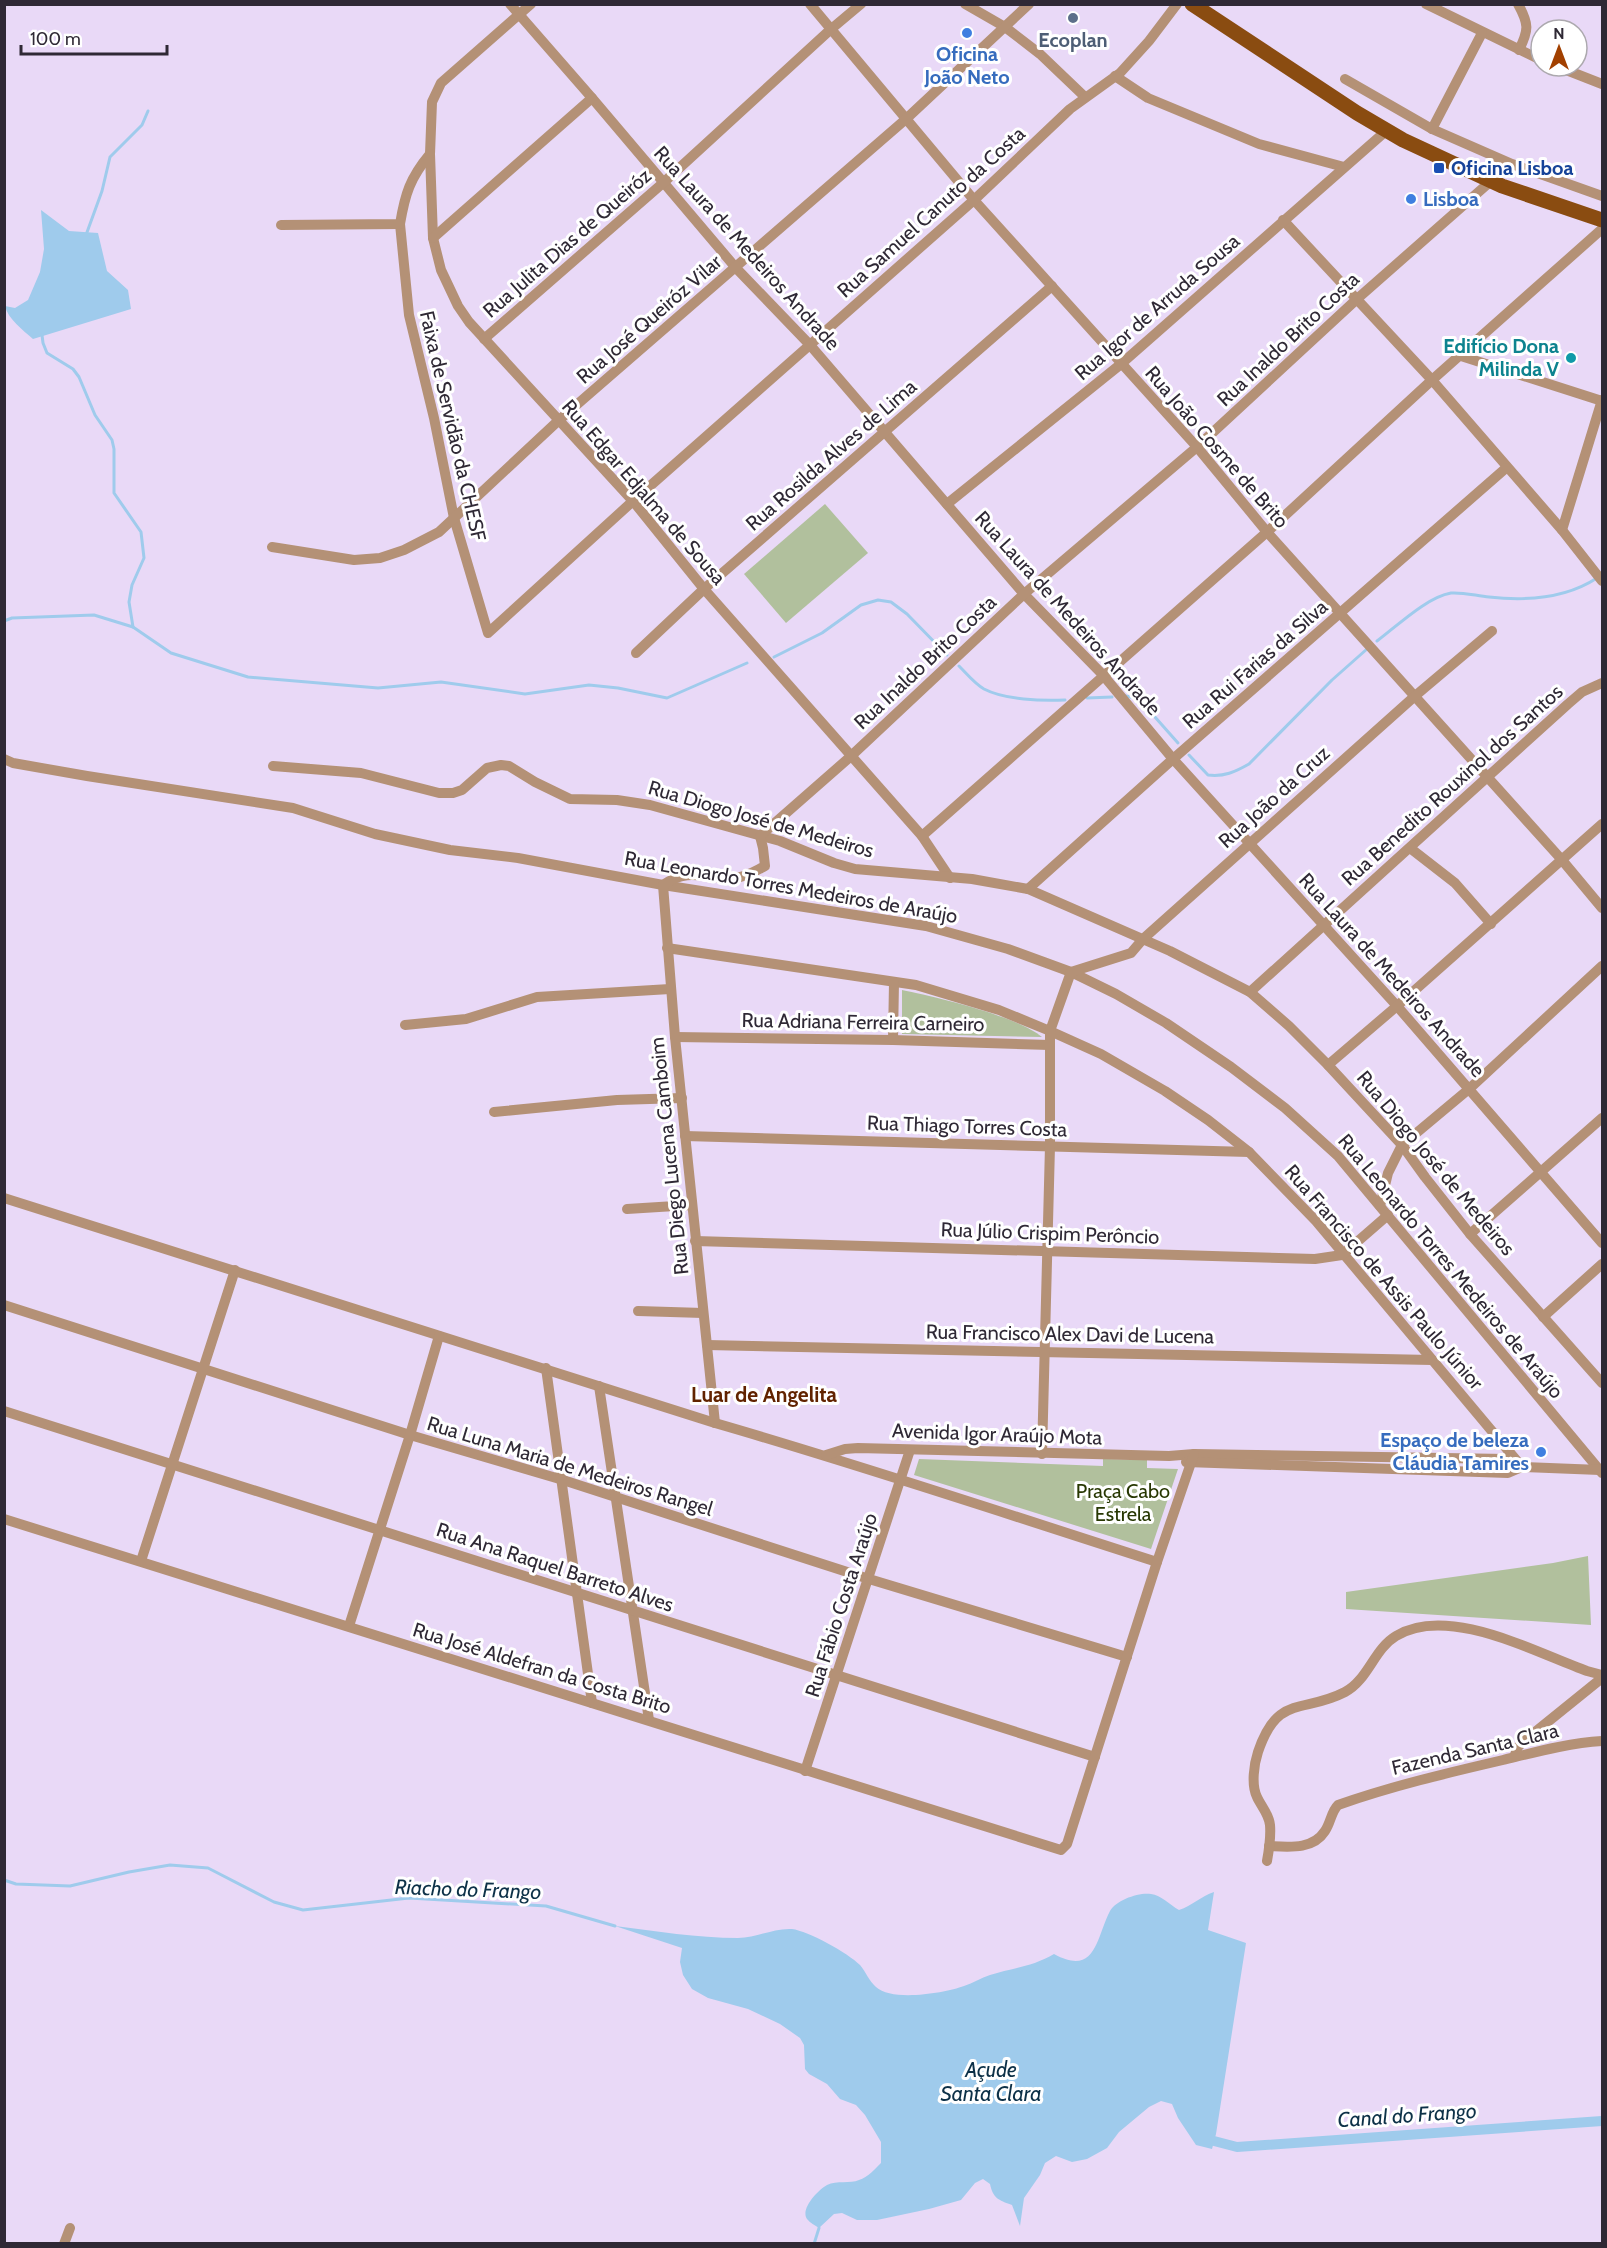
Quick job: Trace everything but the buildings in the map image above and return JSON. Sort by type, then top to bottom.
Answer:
[{"type":"main road","points":[[1192,4],[1386,130],[1431,154],[1491,181],[1602,220]]},
{"type":"street","name":"Rua Laura de Medeiros Andrade","points":[[510,4],[735,268],[810,345],[1024,594],[1103,675],[1173,759],[1397,1006],[1602,1243]]},
{"type":"street","points":[[519,15],[531,4]]},
{"type":"street","name":"Rua João Cosme de Brito","points":[[810,4],[974,200],[1197,447],[1267,532],[1342,613],[1602,908]]},
{"type":"street","name":"Rua Julita Dias de Queiróz","points":[[484,339],[663,183],[861,4]]},
{"type":"street","points":[[965,4],[1005,27],[1040,54],[1085,97]]},
{"type":"street","name":"Rua José Queiróz Vilar","points":[[272,547],[354,560],[380,558],[425,540],[454,518],[558,421],[906,119],[1029,4]]},
{"type":"street","name":"Rua Samuel Canuto da Costa","points":[[488,633],[633,501],[974,200],[1085,97],[1131,63],[1177,4]]},
{"type":"street","points":[[1426,4],[1529,54]]},
{"type":"street","points":[[1518,4],[1527,27],[1527,36],[1520,50]]},
{"type":"street","name":"Rua Edgar Edjalma de Sousa","points":[[519,15],[441,83],[435,93],[431,109],[430,154],[433,238],[435,253],[450,288],[469,322],[633,501],[704,589],[921,836],[950,878]]},
{"type":"street","points":[[1432,129],[1482,33]]},
{"type":"street","points":[[1115,76],[1148,98],[1259,144],[1344,167]]},
{"type":"street","points":[[1587,78],[1602,84]]},
{"type":"street","points":[[1345,79],[1432,129],[1512,164],[1602,196]]},
{"type":"street","points":[[433,238],[592,98]]},
{"type":"street","name":"Rua Igor de Arruda Sousa","points":[[947,504],[1121,364],[1386,130]]},
{"type":"street","name":"Faixa de Servidão da CHESF","points":[[430,154],[410,182],[400,224],[408,315],[434,418],[454,518],[488,633]]},
{"type":"street","name":"Rua Inaldo Brito Costa","points":[[760,836],[850,757],[1024,594],[1197,447],[1357,299],[1491,181]]},
{"type":"street","points":[[1283,220],[1432,380],[1562,530],[1602,581]]},
{"type":"street","points":[[281,225],[400,224]]},
{"type":"street","points":[[921,836],[1267,532],[1432,380],[1602,229]]},
{"type":"street","name":"Rua Rosilda Alves de Lima","points":[[636,653],[704,589],[1052,286]]},
{"type":"street","points":[[1461,356],[1602,400],[1562,530]]},
{"type":"street","name":"Rua Rui Farias da Silva","points":[[1028,889],[1506,468]]},
{"type":"street","name":"Rua João da Cruz","points":[[1071,972],[1131,953],[1143,939],[1248,843],[1492,631]]},
{"type":"street","name":"Rua Benedito Rouxinol dos Santos","points":[[1250,992],[1582,692],[1602,683]]},
{"type":"street","name":"Rua Leonardo Torres Medeiros de Araújo","points":[[4,759],[13,763],[87,776],[293,808],[386,836],[450,850],[518,858],[663,885],[849,913],[948,931],[1008,949],[1071,972],[1116,994],[1166,1023],[1231,1067],[1286,1108],[1338,1156],[1601,1472]]},
{"type":"street","name":"Rua Diogo José de Medeiros","points":[[273,766],[361,773],[439,793],[453,793],[462,790],[487,768],[501,765],[516,769],[535,782],[570,799],[642,803],[780,841],[855,869],[997,883],[1028,889],[1170,951],[1250,992],[1329,1065],[1402,1145],[1470,1234],[1602,1383]]},
{"type":"street","points":[[1329,1065],[1602,824]]},
{"type":"street","points":[[663,885],[674,878],[688,874],[743,877],[765,866],[764,848],[760,836]]},
{"type":"street","points":[[1410,848],[1455,883],[1491,924]]},
{"type":"street","name":"Rua Diego Lucena Camboim","points":[[663,885],[670,989],[691,1205],[716,1423]]},
{"type":"street","name":"Rua Francisco de Assis Paulo Júnior","points":[[667,948],[916,985],[958,997],[1050,1031],[1101,1054],[1164,1091],[1208,1120],[1249,1152],[1316,1221],[1342,1255],[1522,1467]]},
{"type":"street","points":[[1380,1206],[1388,1173],[1402,1145],[1469,1089],[1602,966]]},
{"type":"street","points":[[1042,1454],[1050,1146],[1050,1031],[1071,972]]},
{"type":"street","points":[[893,1040],[894,982]]},
{"type":"street","points":[[405,1025],[465,1019],[537,997],[670,989]]},
{"type":"street","name":"Rua Adriana Ferreira Carneiro","points":[[675,1037],[1050,1045]]},
{"type":"street","points":[[494,1112],[617,1100],[682,1098]]},
{"type":"street","points":[[1470,1234],[1602,1118]]},
{"type":"street","name":"Rua Thiago Torres Costa","points":[[685,1136],[1249,1152]]},
{"type":"street","points":[[4,1198],[716,1423],[826,1455],[1157,1562]]},
{"type":"street","points":[[627,1209],[691,1205]]},
{"type":"street","points":[[1342,1255],[1388,1215]]},
{"type":"street","name":"Rua Júlio Crispim Perôncio","points":[[695,1241],[1315,1258],[1342,1255]]},
{"type":"street","points":[[1543,1317],[1602,1264]]},
{"type":"street","points":[[141,1562],[235,1270]]},
{"type":"street","name":"Rua Luna Maria de Medeiros Rangel","points":[[4,1305],[410,1435],[563,1480],[869,1579],[1127,1657]]},
{"type":"street","points":[[638,1311],[703,1313]]},
{"type":"street","points":[[349,1626],[439,1336]]},
{"type":"street","name":"Rua Francisco Alex Davi de Lucena","points":[[707,1345],[1045,1350],[1432,1360]]},
{"type":"street","points":[[546,1368],[592,1703]]},
{"type":"street","points":[[599,1386],[649,1720]]},
{"type":"street","name":"Rua Ana Raquel Barreto Alves","points":[[4,1411],[1095,1757]]},
{"type":"street","name":"Avenida Igor Araújo Mota","points":[[826,1455],[845,1449],[858,1448],[1169,1456],[1193,1459],[1507,1459],[1522,1467],[1601,1472]]},
{"type":"street","name":"Rua Fábio Costa Araújo","points":[[805,1771],[910,1450]]},
{"type":"street","points":[[1095,1757],[1157,1562],[1193,1459]]},
{"type":"street","name":"Rua José Aldefran da Costa Brito","points":[[4,1519],[649,1720],[1055,1850],[1061,1850],[1067,1844],[1095,1757]]},
{"type":"street","points":[[1267,1861],[1270,1825],[1257,1797],[1254,1778],[1258,1751],[1271,1725],[1278,1716],[1291,1707],[1336,1697],[1356,1686],[1379,1652],[1395,1636],[1428,1625],[1447,1625],[1490,1635],[1602,1676]]},
{"type":"street","points":[[1515,1757],[1518,1747],[1524,1741],[1602,1676]]},
{"type":"street","name":"Fazenda Santa Clara","points":[[1269,1846],[1298,1847],[1318,1840],[1338,1805],[1414,1780],[1561,1746],[1602,1741]]},
{"type":"street","points":[[64,2244],[70,2228]]},
{"type":"green space","points":[[825,504],[868,553],[786,623],[744,574]]},
{"type":"green space","points":[[902,990],[955,1002],[996,1015],[1030,1029],[1042,1037],[902,1034]]},
{"type":"green space","name":"Praça Cabo Estrela","points":[[919,1459],[1103,1466],[1103,1459],[1147,1460],[1147,1468],[1178,1469],[1151,1549],[914,1475]]},
{"type":"green space","points":[[1588,1556],[1591,1625],[1346,1609],[1346,1592]]},
{"type":"water","points":[[41,210],[69,231],[98,233],[107,271],[128,290],[131,309],[33,339],[16,324],[5,306],[15,308],[28,300],[40,272],[44,249]]},
{"type":"water","name":"Açude Santa Clara","points":[[1214,1892],[1208,1930],[1246,1943],[1212,2149],[1196,2145],[1178,2118],[1172,2104],[1161,2101],[1149,2107],[1119,2132],[1107,2148],[1087,2159],[1072,2162],[1056,2156],[1045,2163],[1040,2175],[1024,2198],[1020,2226],[1012,2205],[997,2198],[990,2184],[983,2179],[975,2183],[961,2200],[929,2209],[877,2220],[857,2220],[842,2213],[834,2214],[819,2228],[811,2223],[805,2215],[806,2210],[819,2191],[827,2185],[862,2179],[881,2163],[881,2142],[865,2115],[856,2105],[840,2099],[827,2084],[809,2074],[805,2069],[804,2045],[800,2038],[780,2024],[748,2009],[708,1998],[692,1989],[683,1975],[680,1962],[682,1948],[615,1926],[723,1938],[738,1938],[792,1929],[828,1943],[847,1955],[860,1965],[876,1987],[884,1992],[919,1995],[955,1989],[990,1975],[1038,1962],[1054,1954],[1068,1960],[1078,1961],[1086,1958],[1097,1943],[1110,1911],[1117,1903],[1128,1898],[1140,1894],[1155,1895],[1179,1910]]},
{"type":"waterway","points":[[86,235],[102,191],[110,157],[142,125],[148,111]]},
{"type":"waterway","points":[[42,335],[47,353],[73,369],[79,377],[95,415],[112,440],[114,493],[141,532],[144,558],[132,585],[129,602],[133,627]]},
{"type":"waterway","points":[[1377,641],[1422,606],[1451,593],[1503,598],[1544,597],[1572,590],[1597,578]]},
{"type":"waterway","points":[[774,657],[822,633],[861,605],[878,600],[891,602],[907,614],[947,655]]},
{"type":"waterway","points":[[4,621],[12,618],[94,615],[133,627],[171,653],[248,677],[378,688],[441,682],[525,694],[589,685],[618,688],[667,698],[747,663]]},
{"type":"waterway","points":[[1189,755],[1208,775],[1229,773],[1249,764],[1332,680],[1367,649]]},
{"type":"waterway","points":[[959,666],[984,689],[1002,696],[1065,700]]},
{"type":"waterway","points":[[1126,696],[1139,699],[1178,743]]},
{"type":"waterway","points":[[1087,698],[1112,697]]},
{"type":"waterway","name":"Riacho do Frango","points":[[4,1880],[16,1884],[70,1886],[170,1865],[208,1868],[274,1902],[303,1910],[409,1898],[546,1906],[615,1926]]},
{"type":"waterway","name":"Canal do Frango","points":[[1214,2141],[1237,2147],[1602,2121]]},
{"type":"waterway","points":[[814,2244],[819,2228]]},
{"type":"place","name":"Ecoplan","points":[[1073,18]]},
{"type":"place","name":"Oficina João Neto","points":[[967,33]]},
{"type":"place","name":"Oficina Lisboa","points":[[1439,168]]},
{"type":"place","name":"Lisboa","points":[[1411,199]]},
{"type":"place","name":"Edifício Dona Milinda V","points":[[1571,358]]},
{"type":"place","name":"Espaço de beleza Cláudia Tamires","points":[[1541,1452]]},
{"type":"district","name":"Luar de Angelita","points":[[764,1394]]}]
